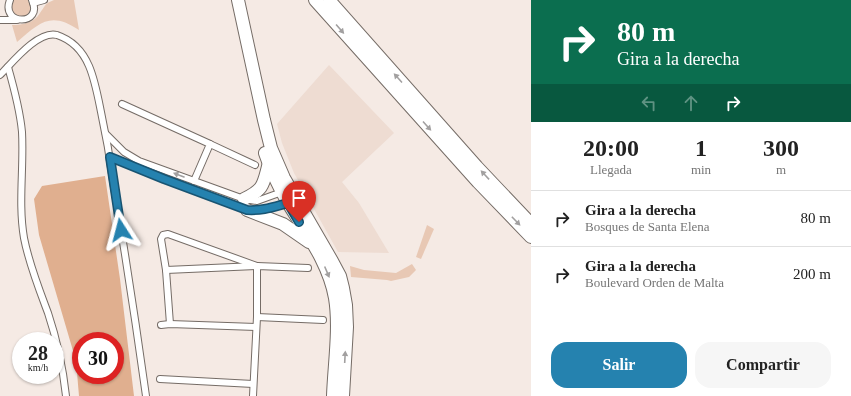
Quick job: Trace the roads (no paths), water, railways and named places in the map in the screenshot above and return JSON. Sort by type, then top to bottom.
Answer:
[{"type":"highway","points":[[231,0],[260,136],[269,163],[288,203],[315,247],[327,272],[335,299],[336,328],[333,396]]},
{"type":"highway","points":[[238,0],[271,148],[284,178],[340,276],[346,305],[347,327],[343,396]]},
{"type":"highway","points":[[315,0],[478,182],[531,237]]},
{"type":"highway","points":[[329,0],[477,167],[531,224]]},
{"type":"highway","points":[[269,163],[260,189],[245,204],[283,224],[315,247]]},
{"type":"street","points":[[0,21],[8,9],[9,0]]},
{"type":"street","points":[[0,21],[27,19],[30,17],[34,9],[33,1],[44,0]]},
{"type":"street","points":[[8,9],[12,16],[19,20]]},
{"type":"street","points":[[0,76],[35,42],[45,36],[56,35],[68,40],[76,46],[89,66],[98,96],[110,157],[146,396]]},
{"type":"street","points":[[8,67],[22,132],[21,216],[25,240],[61,360],[66,396]]},
{"type":"street","points":[[122,104],[255,165]]},
{"type":"street","points":[[105,134],[124,152],[194,181],[245,204],[256,211],[265,210],[288,203]]},
{"type":"street","points":[[194,181],[210,144]]},
{"type":"street","points":[[110,157],[164,179],[245,204],[282,192]]},
{"type":"street","points":[[170,324],[162,239],[163,235],[166,234],[257,266]]},
{"type":"street","points":[[166,270],[257,266],[308,268]]},
{"type":"street","points":[[253,396],[257,317],[257,266]]},
{"type":"street","points":[[257,317],[323,320]]},
{"type":"street","points":[[161,325],[256,327]]},
{"type":"street","points":[[160,379],[253,384]]}]
